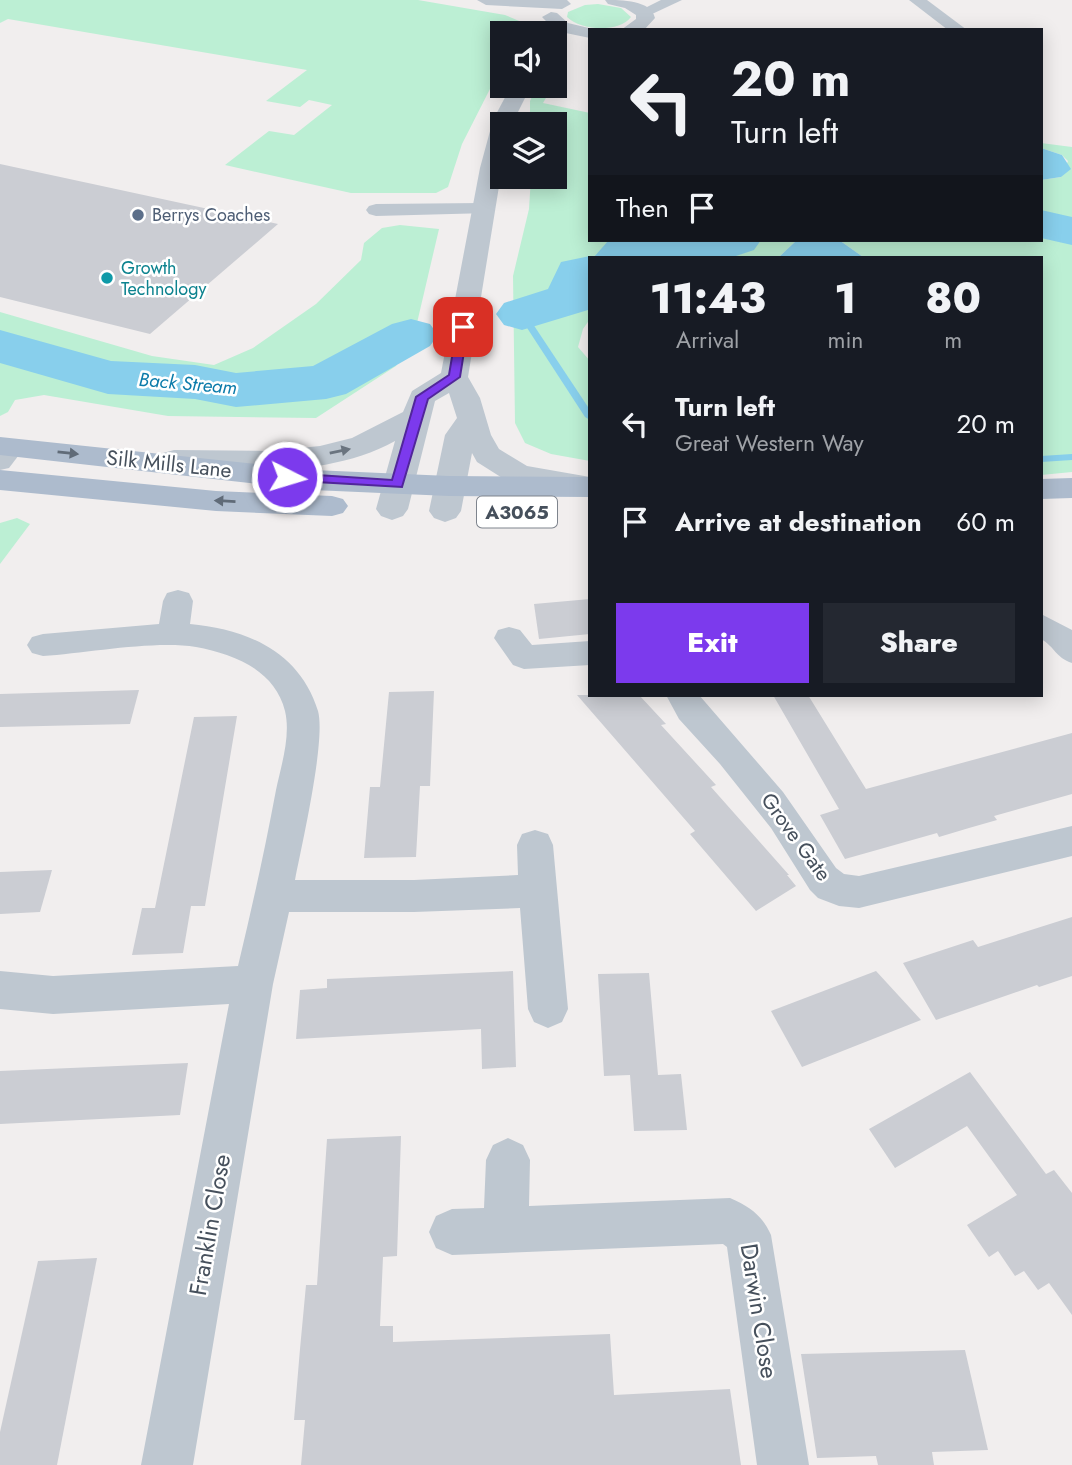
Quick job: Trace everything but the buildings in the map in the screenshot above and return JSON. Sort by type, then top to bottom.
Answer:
[{"type":"main road","name":"Silk Mills Lane","points":[[4,452],[125,460],[313,480],[395,497]]},
{"type":"main road","name":"Silk Mills Lane","points":[[0,480],[216,501],[395,497],[588,512]]},
{"type":"main road","name":"Silk Mills Lane","points":[[447,499],[588,487]]},
{"type":"main road","points":[[1043,489],[1072,488]]},
{"type":"main road","points":[[0,506],[77,489]]},
{"type":"street","points":[[614,0],[644,6],[674,0]]},
{"type":"street","points":[[918,0],[956,28]]},
{"type":"street","points":[[489,1],[555,21]]},
{"type":"street","points":[[634,28],[646,18],[644,6]]},
{"type":"street","points":[[567,25],[588,32]]},
{"type":"street","points":[[567,26],[588,39]]},
{"type":"street","points":[[514,98],[503,120],[482,209],[454,377],[466,398],[475,435],[488,455],[518,474],[588,487]]},
{"type":"street","points":[[376,210],[482,209]]},
{"type":"street","points":[[395,497],[422,397],[454,377]]},
{"type":"street","points":[[125,460],[261,461],[338,452],[364,445],[416,417]]},
{"type":"street","points":[[447,499],[460,435],[470,420]]},
{"type":"street","name":"Franklin Close","points":[[44,645],[175,618],[196,636],[242,647],[265,659],[285,676],[295,692],[302,712],[302,744],[274,896],[253,984],[167,1465]]},
{"type":"street","points":[[1043,626],[1059,635],[1072,651]]},
{"type":"street","points":[[509,638],[524,657],[588,653]]},
{"type":"street","name":"Grove Gate","points":[[683,697],[691,710],[785,820],[820,876],[830,886],[846,892],[859,892],[1072,841]]},
{"type":"street","points":[[534,845],[548,1009]]},
{"type":"street","points":[[274,896],[414,896],[537,891]]},
{"type":"street","points":[[0,990],[53,995],[253,984]]},
{"type":"street","points":[[506,1229],[508,1160]]},
{"type":"street","name":"Darwin Close","points":[[452,1232],[730,1221],[748,1235],[783,1465]]},
{"type":"green space","points":[[0,0],[418,0],[505,15],[519,21],[490,21],[490,89],[462,144],[448,187],[436,193],[351,193],[225,165],[269,131],[294,135],[332,105],[309,100],[300,107],[266,101],[307,70],[8,19],[0,23]]},
{"type":"green space","points":[[585,5],[621,8],[631,17],[618,26],[600,28],[581,25],[567,17],[568,12]]},
{"type":"green space","points":[[531,98],[546,98],[543,103],[588,113],[588,242],[795,242],[780,256],[588,256],[588,322],[578,347],[588,359],[588,461],[551,454],[525,443],[515,423],[513,276],[529,209],[530,189],[567,189],[567,112],[530,112]]},
{"type":"green space","points":[[1043,143],[1072,147],[1072,472],[1043,475],[1043,256],[862,256],[842,242],[1043,242],[1043,180],[1061,177],[1068,161],[1062,155],[1043,149]]},
{"type":"green space","points":[[400,225],[439,229],[417,323],[396,366],[316,418],[168,416],[44,395],[15,400],[8,412],[0,416],[0,312],[152,356],[214,365],[253,348],[316,304],[361,260],[364,243],[382,228]]},
{"type":"green space","points":[[17,518],[30,524],[0,564],[0,523]]},
{"type":"water","points":[[1043,149],[1062,155],[1071,169],[1061,177],[1043,180]]},
{"type":"water","points":[[795,242],[842,242],[862,256],[780,256]]},
{"type":"waterway","name":"Back Stream","points":[[1043,224],[1072,231]]},
{"type":"waterway","name":"Back Stream","points":[[690,256],[731,242]]},
{"type":"waterway","name":"Back Stream","points":[[619,256],[625,251],[677,256]]},
{"type":"waterway","name":"Back Stream","points":[[522,314],[570,299],[579,273],[588,271]]},
{"type":"waterway","points":[[522,314],[588,414]]},
{"type":"waterway","name":"Back Stream","points":[[0,346],[108,377],[195,382],[236,390],[326,382],[411,335]]},
{"type":"waterway","points":[[1043,459],[1072,457]]},
{"type":"place","name":"Berrys Coaches","points":[[138,215]]},
{"type":"place","name":"Growth Technology","points":[[107,278]]},
{"type":"route","points":[[287,477],[398,484],[422,397],[454,377],[463,327]]}]
